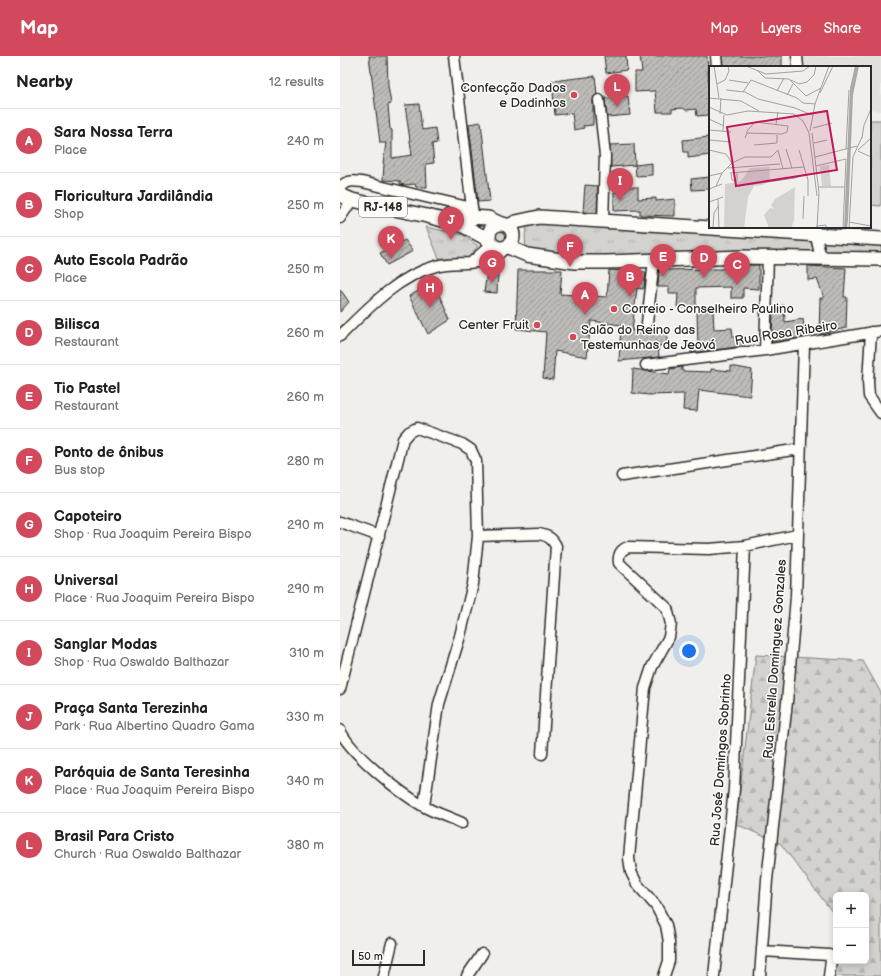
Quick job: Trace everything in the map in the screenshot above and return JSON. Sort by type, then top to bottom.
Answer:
[{"type":"main road","name":"RJ-148","points":[[346,197],[427,216],[462,226],[491,242]]},
{"type":"main road","points":[[427,216],[473,212],[505,225],[514,237],[512,243],[507,247],[500,249],[491,242],[491,229],[505,225],[531,218],[709,227]]},
{"type":"main road","points":[[526,255],[521,242],[521,236],[525,224],[531,218]]},
{"type":"main road","points":[[731,228],[814,231],[881,239]]},
{"type":"main road","points":[[507,247],[526,255],[575,262],[654,260],[696,257],[881,259]]},
{"type":"street","points":[[340,187],[344,182],[350,180],[362,182],[473,212],[454,56]]},
{"type":"street","points":[[716,56],[717,66]]},
{"type":"street","points":[[797,56],[798,66]]},
{"type":"street","points":[[599,100],[605,163],[603,222]]},
{"type":"street","points":[[340,218],[346,197]]},
{"type":"street","points":[[814,231],[821,259]]},
{"type":"street","points":[[472,262],[491,242]]},
{"type":"street","points":[[340,336],[365,311],[397,285],[423,271],[437,266],[492,258],[507,247]]},
{"type":"street","points":[[765,350],[768,257]]},
{"type":"street","points":[[648,323],[654,260]]},
{"type":"street","points":[[876,331],[868,382],[869,396],[881,413]]},
{"type":"street","name":"Rua Rosa Ribeiro","points":[[646,365],[765,350],[876,331]]},
{"type":"street","name":"Rua Estrella Dominguez Gonzales","points":[[760,976],[767,880],[787,702],[796,597],[804,344]]},
{"type":"street","points":[[340,689],[403,439],[409,432],[417,428],[462,444],[471,450],[476,461],[478,536],[473,584],[460,636],[439,704],[424,806]]},
{"type":"street","points":[[622,476],[800,449]]},
{"type":"street","points":[[340,522],[379,536]]},
{"type":"street","points":[[666,976],[669,961],[669,942],[666,925],[656,906],[637,884],[631,872],[629,858],[645,688],[652,667],[669,637],[671,624],[667,608],[619,563],[620,553],[622,549],[628,547],[709,549],[745,546],[797,534]]},
{"type":"street","points":[[478,536],[547,535],[553,539],[556,546],[542,754]]},
{"type":"street","name":"Rua José Domingos Sobrinho","points":[[714,976],[734,789],[745,546]]},
{"type":"street","points":[[340,730],[351,748],[408,797],[462,823]]},
{"type":"street","points":[[384,976],[392,943]]},
{"type":"street","points":[[762,951],[829,955],[831,961],[829,976]]},
{"type":"street","points":[[467,976],[482,954]]},
{"type":"shaded area","points":[[800,56],[881,56],[881,111],[871,109],[871,66],[801,66]]},
{"type":"green space","points":[[871,120],[881,120],[881,206],[871,205]]},
{"type":"green space","points":[[532,222],[881,243],[881,256],[607,258],[526,252],[525,235],[527,224]]},
{"type":"green space","points":[[426,227],[463,235],[478,246],[468,258],[439,258]]},
{"type":"green space","points":[[502,228],[508,230],[510,236],[508,242],[502,244],[496,242],[494,236],[496,230]]},
{"type":"green space","points":[[756,655],[863,661],[881,693],[881,976],[830,976],[833,958],[833,964],[869,964],[869,892],[833,892],[833,913],[781,844],[736,824]]},
{"type":"building","points":[[369,56],[387,56],[388,86],[391,104],[388,105],[390,129],[392,130],[392,158],[412,155],[405,105],[419,104],[422,130],[435,128],[437,143],[432,144],[434,163],[426,164],[427,187],[416,187],[415,184],[405,185],[400,184],[400,181],[383,180],[383,163],[386,143],[380,143]]},
{"type":"building","points":[[604,56],[626,56],[627,70],[606,73]]},
{"type":"building","points":[[640,56],[707,56],[709,115],[697,116],[696,109],[686,110],[683,108],[672,109],[672,112],[657,112],[655,91],[635,92],[635,72],[642,72]]},
{"type":"building","points":[[723,56],[782,56],[782,66],[752,66],[751,64],[723,66]]},
{"type":"building","name":"Confecção Dados e Dadinhos","points":[[595,76],[597,94],[593,100],[593,125],[583,126],[584,128],[574,130],[572,113],[555,115],[552,81]]},
{"type":"building","points":[[628,96],[630,115],[607,117],[605,98]]},
{"type":"building","points":[[481,122],[490,201],[478,202],[469,124]]},
{"type":"building","points":[[709,137],[709,155],[688,158],[688,152],[684,152],[683,140]]},
{"type":"building","points":[[634,144],[635,165],[611,167],[610,145]]},
{"type":"building","points":[[652,163],[652,175],[636,176],[635,165]]},
{"type":"building","points":[[709,177],[709,189],[692,190],[691,179]]},
{"type":"building","points":[[585,185],[598,186],[597,213],[583,212]]},
{"type":"building","points":[[626,187],[638,187],[638,199],[656,198],[656,201],[675,199],[675,216],[640,215],[640,210],[614,211],[614,192],[626,191]]},
{"type":"building","points":[[405,240],[413,251],[387,265],[380,253]]},
{"type":"building","points":[[744,265],[759,265],[759,289],[743,288],[743,298],[731,298],[731,287],[696,288],[696,308],[677,307],[678,294],[669,294],[669,287],[658,287],[659,270],[721,269]]},
{"type":"building","points":[[808,266],[846,268],[844,297],[847,297],[846,328],[819,334],[820,298],[824,298],[817,279],[808,280]]},
{"type":"building","points":[[518,270],[562,270],[560,294],[607,297],[609,270],[646,272],[643,289],[637,288],[632,331],[667,328],[667,344],[658,346],[659,357],[619,361],[621,325],[591,321],[587,357],[555,351],[553,380],[543,378],[546,332],[516,329]]},
{"type":"building","points":[[487,272],[498,273],[497,293],[484,292]]},
{"type":"building","points":[[434,283],[450,320],[428,334],[409,296]]},
{"type":"building","points":[[340,289],[349,302],[340,312]]},
{"type":"building","points":[[784,305],[785,322],[803,319],[805,337],[772,342],[773,307]]},
{"type":"building","points":[[713,310],[714,329],[732,328],[733,337],[744,336],[744,346],[691,353],[691,346],[698,345],[697,311]]},
{"type":"building","points":[[731,366],[752,370],[750,396],[699,390],[697,411],[683,410],[684,394],[649,395],[632,393],[633,369],[669,374],[670,369],[682,367],[682,371],[711,372],[711,369],[731,371]]},
{"type":"place","name":"Confecção Dados e Dadinhos","points":[[574,95]]},
{"type":"place","name":"Brasil Para Cristo","points":[[617,107]]},
{"type":"place","name":"Sanglar Modas","points":[[620,201]]},
{"type":"place","name":"Praça Santa Terezinha","points":[[451,240]]},
{"type":"place","name":"Paróquia de Santa Teresinha","points":[[391,259]]},
{"type":"place","name":"Ponto de ônibus","points":[[570,267]]},
{"type":"place","name":"Tio Pastel","points":[[663,277]]},
{"type":"place","name":"Bilisca","points":[[704,278]]},
{"type":"place","name":"Capoteiro","points":[[492,283]]},
{"type":"place","name":"Auto Escola Padrão","points":[[737,285]]},
{"type":"place","name":"Floricultura Jardilândia","points":[[630,297]]},
{"type":"place","name":"Universal","points":[[430,308]]},
{"type":"place","name":"Correio - Conselheiro Paulino","points":[[614,309]]},
{"type":"place","name":"Sara Nossa Terra","points":[[585,315]]},
{"type":"place","name":"Center Fruit","points":[[537,325]]},
{"type":"place","name":"Salão do Reino das Testemunhas de Jeová","points":[[573,337]]}]
